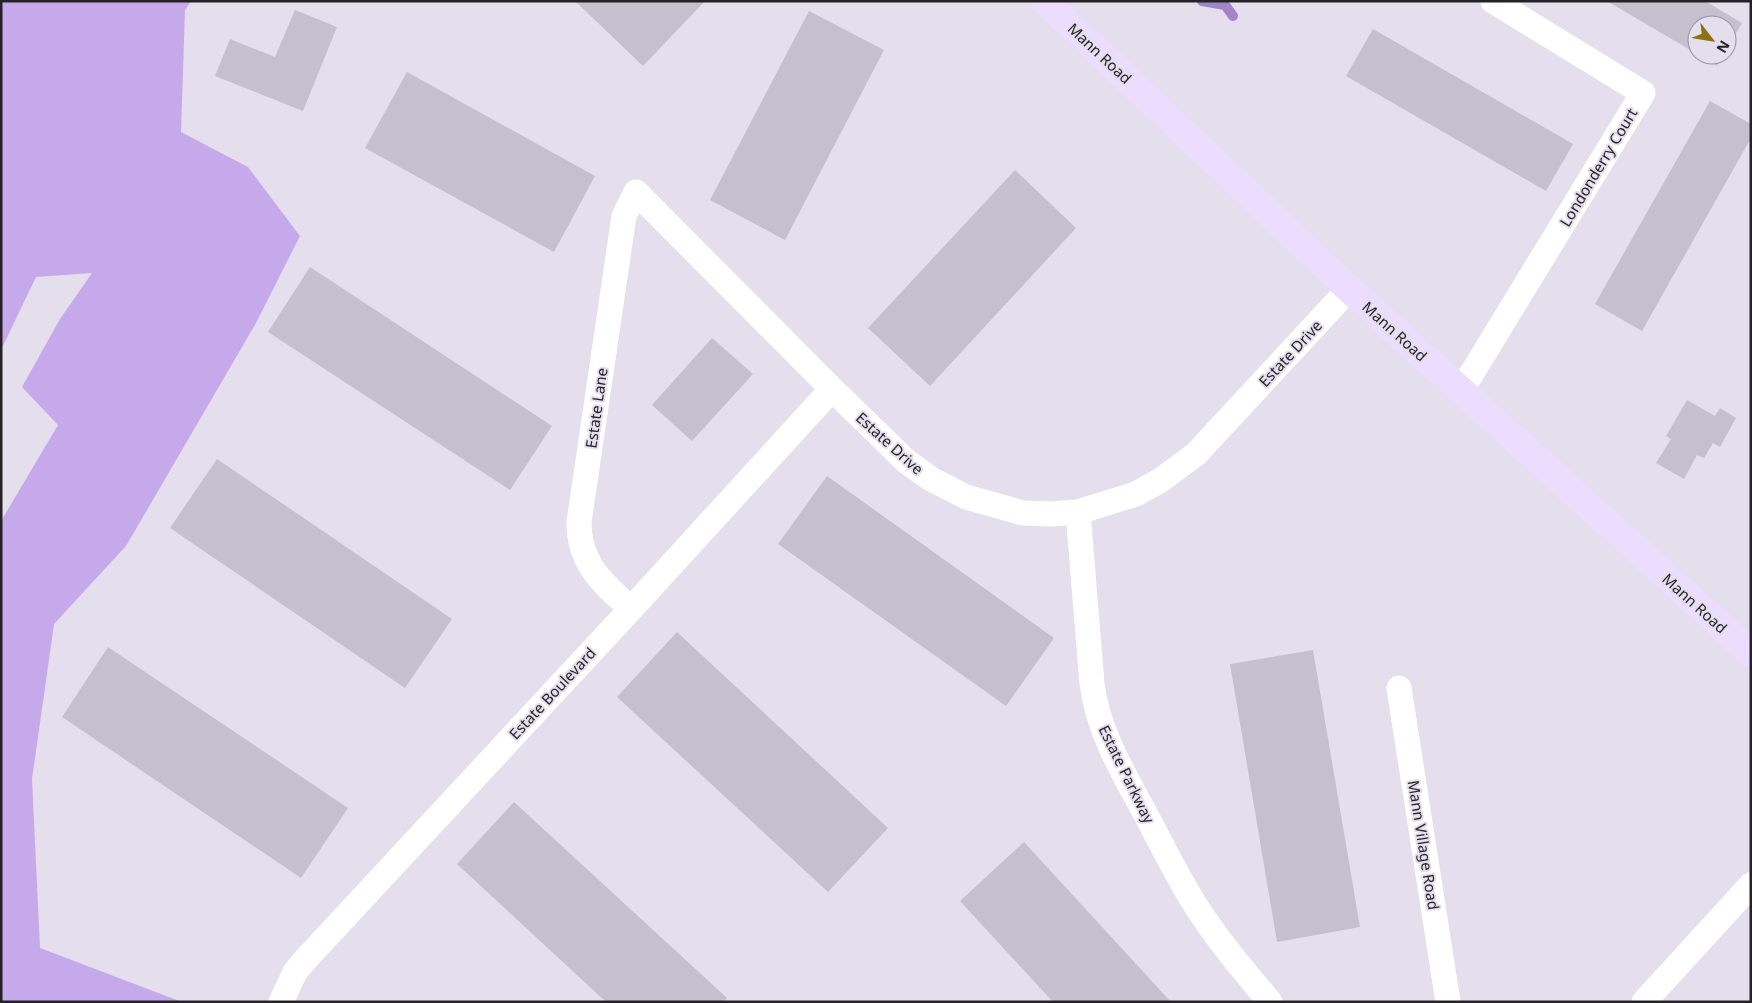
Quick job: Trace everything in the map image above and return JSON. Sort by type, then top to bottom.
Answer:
[{"type":"main road","name":"Mann Road","points":[[1045,1],[1350,289],[1751,653]]},
{"type":"street","name":"Londonderry Court","points":[[1461,391],[1643,93],[1493,1]]},
{"type":"street","name":"Estate Drive","points":[[636,192],[832,390],[906,461],[953,492],[980,502],[1023,513],[1052,514],[1078,512],[1136,494],[1185,464],[1350,289]]},
{"type":"street","name":"Estate Lane","points":[[631,609],[601,581],[585,558],[579,527],[624,216],[636,192]]},
{"type":"street","name":"Estate Boulevard","points":[[281,1002],[288,985],[306,959],[832,390]]},
{"type":"street","name":"Estate Parkway","points":[[1078,512],[1092,684],[1095,705],[1102,726],[1114,755],[1194,903],[1220,942],[1270,1002]]},
{"type":"street","name":"Mann Village Road","points":[[1399,688],[1448,1002]]},
{"type":"street","points":[[1644,1002],[1751,885]]},
{"type":"shaded area","points":[[1,1],[191,1],[185,10],[181,132],[248,167],[300,236],[256,323],[126,546],[54,624],[32,779],[40,948],[182,1002],[1,1002],[1,521],[58,425],[22,387],[60,319],[92,273],[36,277],[1,350]]},
{"type":"building","points":[[575,1],[705,1],[643,66]]},
{"type":"building","points":[[1607,1],[1705,1],[1729,15],[1687,15],[1687,48]]},
{"type":"building","points":[[295,10],[337,27],[303,111],[215,76],[230,39],[275,57]]},
{"type":"building","points":[[809,11],[884,50],[785,240],[710,200]]},
{"type":"building","points":[[1737,20],[1742,23],[1737,31]]},
{"type":"building","points":[[1373,29],[1573,144],[1546,191],[1346,76]]},
{"type":"building","points":[[407,72],[595,176],[554,252],[365,148]]},
{"type":"building","points":[[1710,101],[1751,124],[1751,138],[1642,331],[1595,304]]},
{"type":"building","points":[[1015,170],[1076,228],[930,386],[868,328]]},
{"type":"building","points":[[310,267],[552,426],[510,490],[268,332]]},
{"type":"building","points":[[712,338],[753,374],[692,441],[652,405]]},
{"type":"building","points":[[1687,400],[1715,416],[1720,408],[1736,418],[1720,447],[1713,443],[1704,458],[1697,455],[1684,479],[1656,463],[1671,439],[1666,436]]},
{"type":"building","points":[[217,459],[452,619],[405,688],[170,528]]},
{"type":"building","points":[[827,476],[1054,638],[1006,706],[778,544]]},
{"type":"building","points":[[677,632],[888,828],[828,892],[617,697]]},
{"type":"building","points":[[108,647],[348,808],[301,878],[62,717]]},
{"type":"building","points":[[1313,650],[1360,927],[1277,942],[1230,664]]},
{"type":"building","points":[[514,802],[727,998],[723,1002],[606,1002],[457,864]]},
{"type":"building","points":[[1024,842],[1171,1002],[1053,1002],[960,901]]},
{"type":"waterway","points":[[1202,1],[1225,5],[1233,16]]}]
